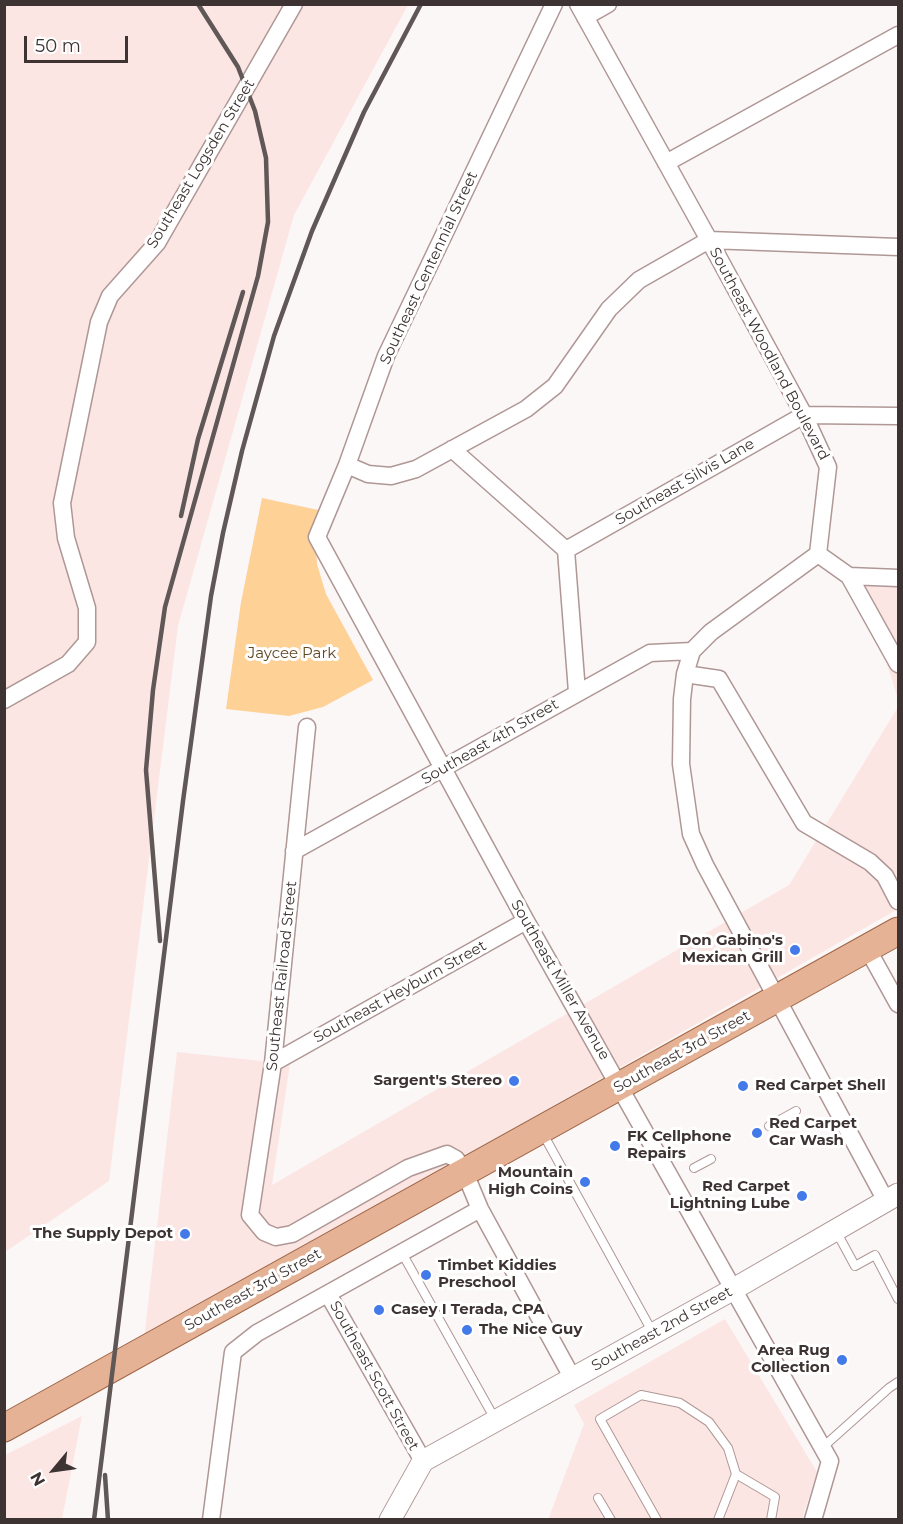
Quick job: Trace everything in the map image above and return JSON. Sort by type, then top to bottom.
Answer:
[{"type":"main road","name":"Southeast 3rd Street","points":[[4,1428],[898,931]]},
{"type":"street","name":"Southeast Logsden Street","points":[[4,700],[68,664],[87,642],[87,608],[66,538],[62,503],[99,322],[110,296],[157,243],[294,4]]},
{"type":"street","name":"Southeast Centennial Street","points":[[317,537],[347,465],[386,356],[554,4]]},
{"type":"street","points":[[581,11],[608,4]]},
{"type":"street","name":"Southeast Woodland Boulevard","points":[[581,11],[804,415],[828,467],[818,554]]},
{"type":"street","points":[[666,163],[898,34]]},
{"type":"street","points":[[347,465],[368,474],[391,476],[416,469],[483,435],[526,409],[555,386],[609,309],[639,280],[709,240],[898,247]]},
{"type":"street","points":[[804,415],[898,416]]},
{"type":"street","name":"Southeast Silvis Lane","points":[[566,550],[804,415]]},
{"type":"street","points":[[452,449],[566,550],[577,692]]},
{"type":"street","name":"Southeast Miller Avenue","points":[[317,537],[526,921],[830,1461],[813,1520]]},
{"type":"street","points":[[892,1197],[777,998],[705,866],[691,834],[681,764],[685,674],[692,651],[711,632],[818,554],[849,576],[898,664]]},
{"type":"street","points":[[849,576],[898,579]]},
{"type":"street","name":"Southeast 4th Street","points":[[294,851],[651,652],[692,651]]},
{"type":"street","points":[[685,674],[719,679],[804,823],[870,862],[885,876],[898,901]]},
{"type":"street","name":"Southeast Railroad Street","points":[[254,1223],[250,1215],[273,1063],[307,727]]},
{"type":"street","name":"Southeast Heyburn Street","points":[[273,1063],[526,921]]},
{"type":"street","points":[[867,948],[898,1005]]},
{"type":"street","name":"Southeast 3rd Street","points":[[254,1223],[264,1232],[276,1237],[292,1234],[408,1168],[447,1154],[456,1159],[465,1173]]},
{"type":"street","points":[[465,1173],[480,1209],[573,1379]]},
{"type":"street","name":"Southeast 2nd Street","points":[[423,1461],[732,1290],[892,1197]]},
{"type":"street","points":[[212,1520],[233,1352],[251,1337],[480,1209]]},
{"type":"street","name":"Southeast Scott Street","points":[[328,1294],[423,1461],[390,1520]]},
{"type":"lane","points":[[769,1126],[796,1111]]},
{"type":"lane","points":[[541,1130],[653,1334]]},
{"type":"lane","points":[[694,1168],[711,1159]]},
{"type":"lane","points":[[836,1230],[855,1266],[875,1255],[898,1299]]},
{"type":"lane","points":[[402,1253],[496,1421]]},
{"type":"lane","points":[[823,1448],[898,1382]]},
{"type":"lane","points":[[657,1520],[600,1419],[641,1395],[680,1403],[709,1422],[728,1448],[736,1474],[718,1520]]},
{"type":"lane","points":[[736,1474],[775,1497],[771,1520]]},
{"type":"lane","points":[[598,1498],[611,1520]]},
{"type":"shaded area","points":[[5,5],[408,5],[294,215],[178,626],[109,1181],[5,1252]]},
{"type":"shaded area","points":[[858,572],[898,573],[898,699]]},
{"type":"shaded area","points":[[898,707],[898,909],[144,1339],[177,1052],[290,1064],[272,1185],[789,885]]},
{"type":"shaded area","points":[[725,1319],[817,1472],[802,1519],[548,1520],[584,1424],[574,1405]]},
{"type":"shaded area","points":[[82,1416],[62,1519],[5,1519],[5,1455]]},
{"type":"green space","name":"Jaycee Park","points":[[262,498],[323,511],[316,547],[317,564],[326,594],[373,680],[323,707],[289,716],[226,709],[241,602]]},
{"type":"railway","points":[[160,941],[146,770],[153,690],[165,607],[258,276],[268,222],[266,158],[255,111],[238,67],[198,4]]},
{"type":"railway","points":[[94,1520],[183,801],[211,596],[223,533],[242,451],[274,336],[312,231],[364,112],[421,4]]},
{"type":"railway","points":[[181,516],[198,439],[243,292]]},
{"type":"railway","points":[[105,1475],[108,1520]]},
{"type":"place","name":"Don Gabino's Mexican Grill","points":[[795,950]]},
{"type":"place","name":"Sargent's Stereo","points":[[514,1081]]},
{"type":"place","name":"Red Carpet Shell","points":[[743,1086]]},
{"type":"place","name":"Red Carpet Car Wash","points":[[757,1133]]},
{"type":"place","name":"FK Cellphone Repairs","points":[[615,1146]]},
{"type":"place","name":"Mountain High Coins","points":[[585,1182]]},
{"type":"place","name":"Red Carpet Lightning Lube","points":[[802,1196]]},
{"type":"place","name":"The Supply Depot","points":[[185,1234]]},
{"type":"place","name":"Timbet Kiddies Preschool","points":[[426,1275]]},
{"type":"place","name":"Casey I Terada, CPA","points":[[379,1310]]},
{"type":"place","name":"The Nice Guy","points":[[467,1330]]},
{"type":"place","name":"Area Rug Collection","points":[[842,1360]]}]
